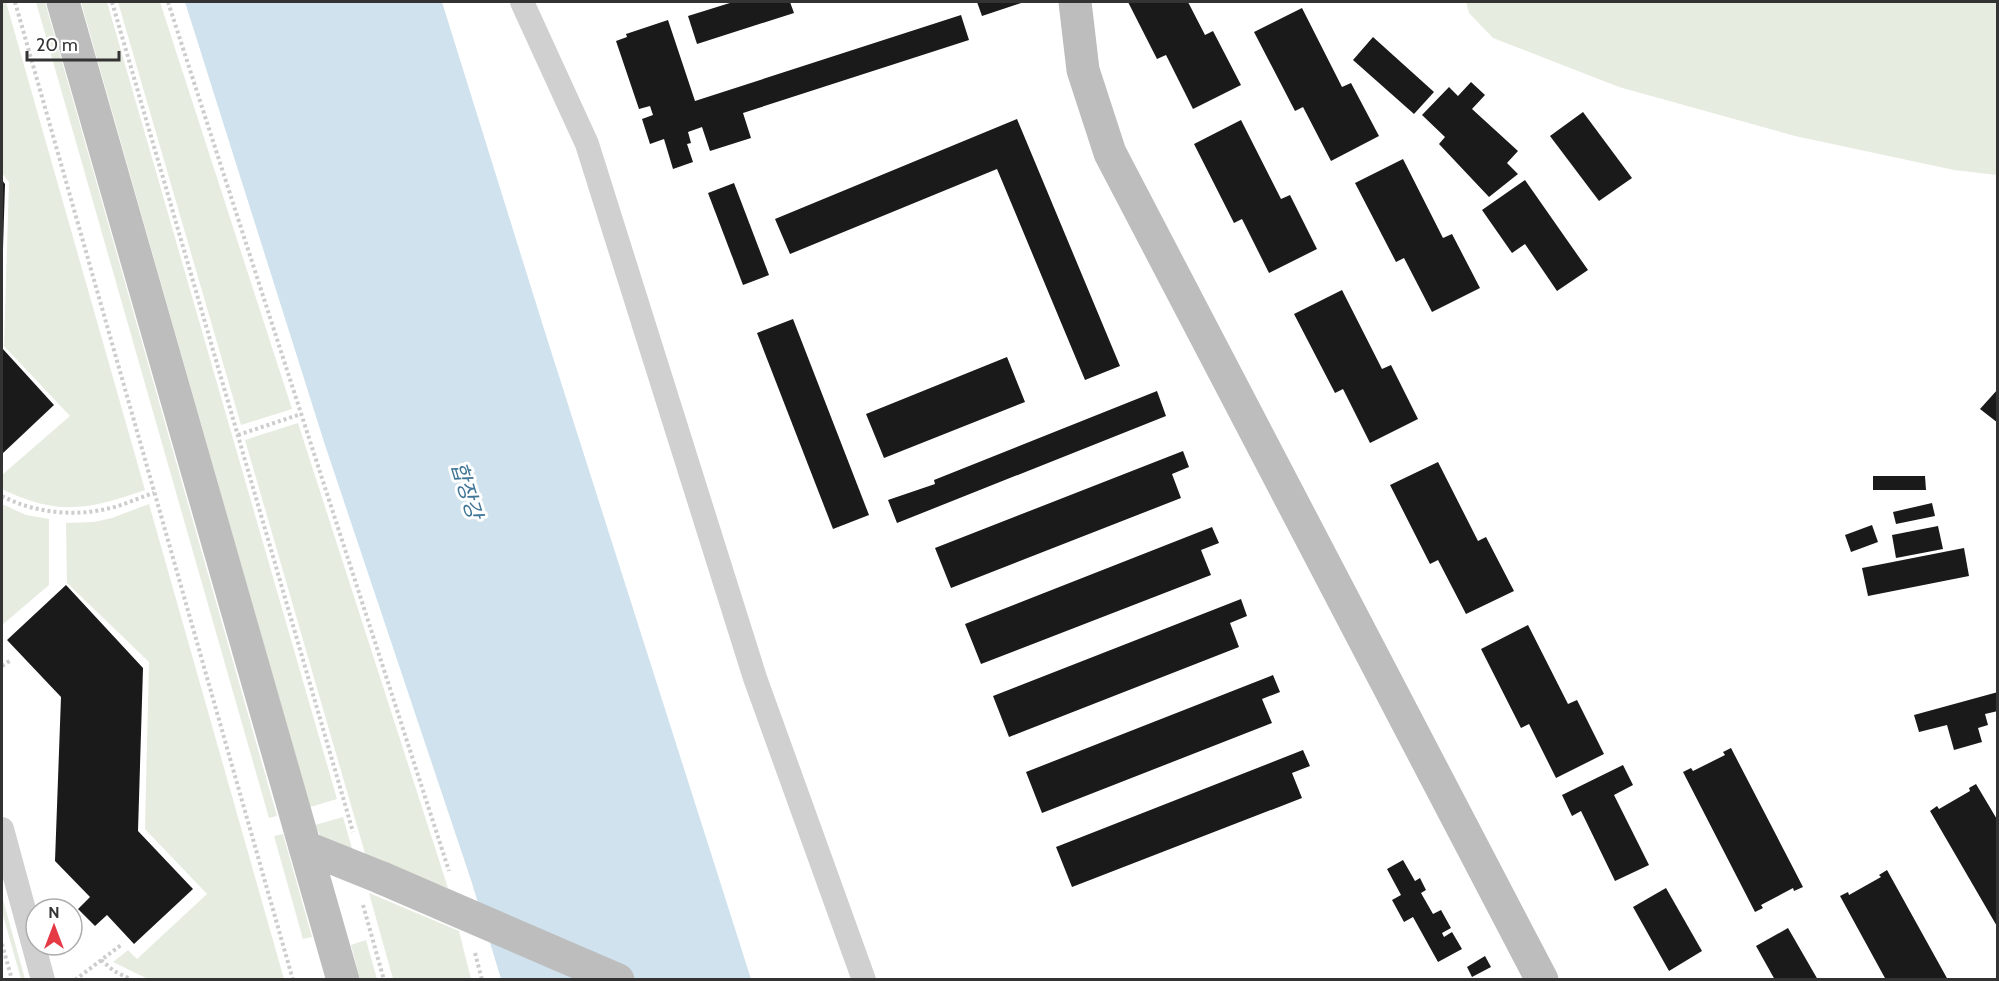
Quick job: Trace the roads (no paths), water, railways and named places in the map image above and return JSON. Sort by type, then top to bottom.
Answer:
[{"type":"street","points":[[63,2],[343,980]]},
{"type":"street","points":[[522,2],[587,144],[755,678],[864,980]]},
{"type":"street","points":[[1075,2],[1083,70],[1110,153],[1542,980]]},
{"type":"street","points":[[2,829],[43,980]]},
{"type":"street","points":[[305,846],[618,980]]},
{"type":"water","name":"합장강","points":[[185,2],[442,2],[751,979],[501,979],[471,880],[325,445]]}]
